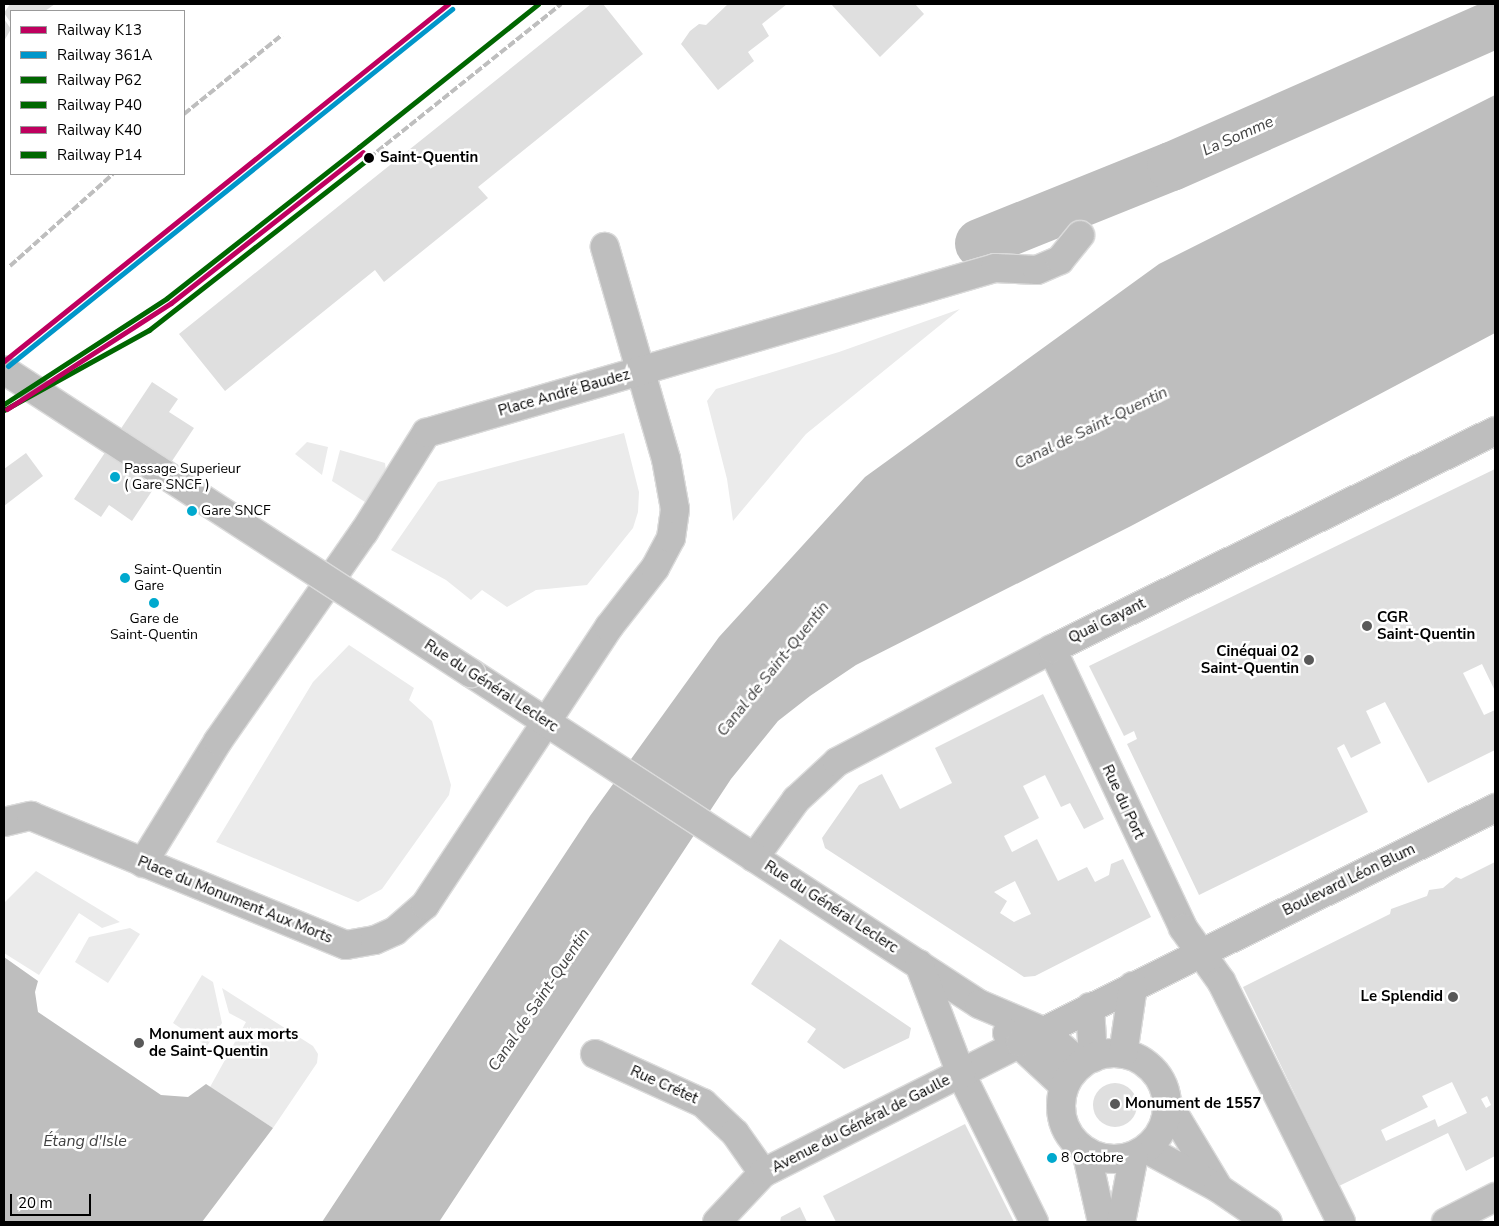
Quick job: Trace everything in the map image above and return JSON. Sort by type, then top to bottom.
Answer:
[{"type":"street","points":[[605,247],[640,371],[994,268],[1037,270],[1060,260],[1080,235]]},
{"type":"street","name":"Rue du Général Leclerc","points":[[4,370],[1032,1037]]},
{"type":"street","name":"Place André Baudez","points":[[143,863],[213,748],[364,532],[426,433],[640,371],[669,476],[675,509],[670,538],[655,568],[545,721]]},
{"type":"street","name":"Quai Gayant","points":[[754,858],[796,800],[837,762],[1052,649],[1495,431]]},
{"type":"street","name":"Rue du Port","points":[[1052,649],[1183,928],[1222,981],[1341,1222]]},
{"type":"street","name":"Place du Monument Aux Morts","points":[[4,822],[31,816],[346,945],[376,940],[395,931],[424,905],[545,721]]},
{"type":"street","name":"Boulevard Léon Blum","points":[[1133,986],[1495,808]]},
{"type":"street","points":[[919,964],[961,1074],[1034,1222]]},
{"type":"street","points":[[1123,1054],[1133,986]]},
{"type":"street","name":"Avenue du Général de Gaulle","points":[[717,1222],[737,1196],[763,1173],[1133,986]]},
{"type":"street","points":[[1090,1007],[1087,1061],[1064,1086],[1061,1110],[1065,1126],[1086,1152],[1102,1222]]},
{"type":"street","points":[[1032,1037],[1087,1061],[1123,1054],[1150,1068],[1160,1080],[1167,1102],[1218,1188]]},
{"type":"street","points":[[1032,1037],[1064,1086]]},
{"type":"street","name":"Rue Crétet","points":[[595,1054],[703,1102],[735,1134],[763,1173]]},
{"type":"street","points":[[1121,1222],[1140,1152],[1164,1124],[1167,1102]]},
{"type":"street","points":[[1086,1152],[1110,1159],[1140,1152],[1218,1188],[1268,1222]]},
{"type":"street","points":[[1446,1222],[1495,1197]]},
{"type":"shaded area","points":[[960,309],[806,434],[733,521],[727,479],[707,401],[716,389],[839,352]]},
{"type":"shaded area","points":[[624,433],[639,492],[638,512],[633,528],[587,585],[536,590],[507,607],[482,590],[471,600],[446,580],[391,550],[438,482]]},
{"type":"shaded area","points":[[307,442],[328,447],[322,475],[295,454]]},
{"type":"shaded area","points":[[340,450],[385,463],[386,471],[365,502],[332,481]]},
{"type":"shaded area","points":[[349,645],[414,688],[409,700],[432,721],[451,785],[449,795],[382,889],[358,902],[216,842],[313,682]]},
{"type":"shaded area","points":[[36,871],[120,922],[102,928],[79,913],[39,975],[4,953],[4,903]]},
{"type":"shaded area","points":[[130,928],[140,934],[108,983],[75,962],[89,937]]},
{"type":"shaded area","points":[[202,975],[213,982],[222,1023],[207,1046],[173,1023]]},
{"type":"shaded area","points":[[222,988],[313,1046],[318,1054],[317,1063],[273,1128],[210,1087],[246,1022],[229,1013]]},
{"type":"water","name":"Canal de Saint-Quentin","points":[[1495,95],[1495,333],[1131,526],[856,665],[810,696],[778,721],[731,779],[439,1222],[322,1222],[590,816],[719,637],[865,477],[1159,264]]},
{"type":"water","name":"Étang d'Isle","points":[[4,957],[38,981],[35,992],[38,1012],[161,1095],[188,1097],[206,1084],[273,1128],[202,1222],[4,1222]]},
{"type":"building","points":[[10,4],[55,4],[46,10],[10,10],[10,22],[4,13]]},
{"type":"building","points":[[591,4],[603,4],[643,54],[478,187],[488,198],[384,282],[375,270],[225,391],[179,334]]},
{"type":"building","points":[[728,4],[787,4],[762,24],[769,36],[748,52],[754,61],[718,90],[681,44],[690,31],[699,24],[706,25]]},
{"type":"building","points":[[831,4],[915,4],[924,14],[880,57]]},
{"type":"building","points":[[4,19],[10,31],[4,41]]},
{"type":"building","points":[[152,382],[178,399],[169,412],[194,428],[132,521],[109,505],[101,517],[74,499]]},
{"type":"building","points":[[26,453],[43,476],[4,506],[4,469]]},
{"type":"building","name":"Cinéquai 02 Saint-Quentin","points":[[1495,469],[1495,691],[1482,664],[1463,673],[1484,715],[1495,710],[1495,750],[1428,783],[1385,702],[1366,711],[1381,743],[1351,758],[1344,744],[1337,748],[1368,812],[1199,895],[1127,744],[1137,739],[1134,731],[1124,736],[1089,666]]},
{"type":"building","points":[[1043,694],[1104,819],[1084,829],[1070,803],[1061,807],[1045,775],[1023,786],[1039,818],[1004,836],[1012,852],[1037,839],[1058,881],[1087,867],[1095,882],[1109,875],[1111,864],[1123,859],[1151,917],[1035,976],[1024,977],[825,848],[822,838],[859,785],[882,774],[900,809],[952,783],[935,748]],"holes":[[[1015,881],[1031,914],[1014,922],[1000,913],[1007,901],[994,892]]]},
{"type":"building","points":[[1495,862],[1495,1156],[1466,1171],[1448,1133],[1339,1186],[1243,987],[1390,914],[1391,909],[1427,896],[1429,890],[1443,888],[1456,877],[1461,879]],"holes":[[[1452,1082],[1467,1113],[1438,1127],[1435,1119],[1386,1141],[1381,1130],[1428,1107],[1422,1096]],[[1487,1096],[1491,1105],[1486,1108],[1481,1099]]]},
{"type":"building","points":[[780,939],[911,1028],[909,1038],[844,1069],[807,1042],[816,1029],[751,984]]},
{"type":"building","name":"Monument de 1557","points":[[1111,1083],[1119,1083],[1131,1089],[1137,1105],[1131,1121],[1119,1127],[1111,1127],[1099,1121],[1093,1109],[1093,1101],[1099,1089]]},
{"type":"building","points":[[965,1124],[1014,1222],[836,1222],[823,1196]]},
{"type":"building","points":[[800,1207],[807,1222],[780,1222],[781,1217]]},
{"type":"waterway","name":"La Somme","points":[[979,243],[1171,166],[1495,23]]},
{"type":"railway","points":[[369,158],[561,4]]},
{"type":"railway","points":[[185,113],[282,35]]},
{"type":"railway","points":[[10,266],[112,175]]},
{"type":"rail line","name":"K13","points":[[4,361],[448,4]]},
{"type":"rail line","name":"P14","points":[[359,147],[538,4]]},
{"type":"rail line","name":"361A","points":[[8,366],[452,9]]},
{"type":"rail line","name":"P40","points":[[4,404],[167,298],[359,147]]},
{"type":"rail line","name":"K40","points":[[7,409],[171,303],[363,152]]},
{"type":"rail line","name":"P62","points":[[4,410],[149,330],[369,158]]},
{"type":"place","name":"Saint-Quentin","points":[[369,158]]},
{"type":"place","name":"Passage Superieur ( Gare SNCF )","points":[[115,477]]},
{"type":"place","name":"Gare SNCF","points":[[192,511]]},
{"type":"place","name":"Saint-Quentin Gare","points":[[125,578]]},
{"type":"place","name":"Gare de Saint-Quentin","points":[[154,603]]},
{"type":"place","name":"CGR Saint-Quentin","points":[[1367,626]]},
{"type":"place","name":"Cinéquai 02 Saint-Quentin","points":[[1309,660]]},
{"type":"place","name":"Le Splendid","points":[[1453,997]]},
{"type":"place","name":"Monument aux morts de Saint-Quentin","points":[[139,1043]]},
{"type":"place","name":"Monument de 1557","points":[[1115,1104]]},
{"type":"place","name":"8 Octobre","points":[[1052,1158]]}]
